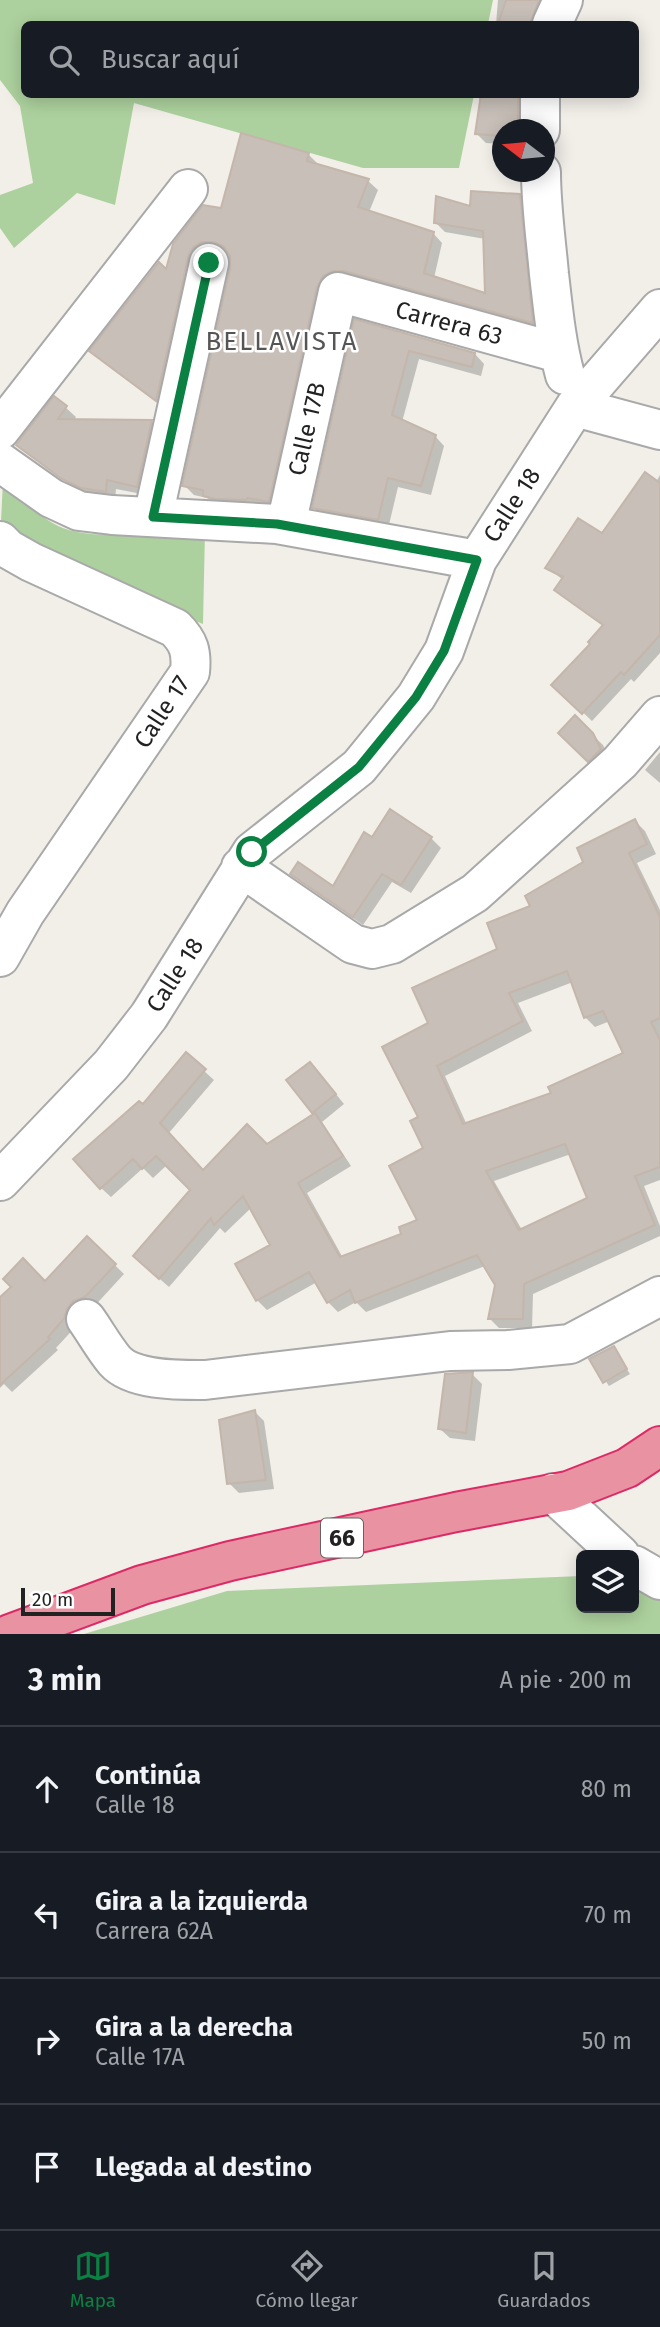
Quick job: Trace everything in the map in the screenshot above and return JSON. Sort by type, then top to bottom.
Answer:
[{"type":"highway","name":"66","points":[[10,1634],[142,1585],[230,1561],[577,1488],[627,1468],[660,1446]]},
{"type":"street","points":[[553,21],[563,0]]},
{"type":"street","points":[[540,98],[540,119]]},
{"type":"street","points":[[541,182],[559,353],[575,407],[660,430]]},
{"type":"street","points":[[0,430],[188,189]]},
{"type":"street","points":[[153,517],[209,263]]},
{"type":"street","name":"Carrera 63","points":[[338,292],[559,353]]},
{"type":"street","name":"Calle 17B","points":[[286,526],[338,292]]},
{"type":"street","name":"Calle 18","points":[[0,1181],[111,1065],[149,1016],[252,852],[359,767],[416,697],[444,651],[477,560],[575,407],[660,309]]},
{"type":"street","points":[[0,462],[51,498],[79,511],[286,526],[477,560]]},
{"type":"street","name":"Calle 17","points":[[0,541],[8,549],[31,562],[175,628],[189,645],[191,656],[190,672],[26,913],[0,957]]},
{"type":"street","points":[[241,867],[353,944],[372,949],[392,944],[475,893],[620,762],[660,716]]},
{"type":"street","points":[[86,1319],[117,1363],[141,1374],[167,1380],[205,1380],[450,1351],[508,1350],[570,1344],[660,1296]]},
{"type":"street","points":[[553,1493],[615,1550]]},
{"type":"street","points":[[639,1568],[660,1580]]},
{"type":"green space","points":[[0,0],[493,0],[489,21],[21,21],[21,98],[473,98],[459,168],[363,168],[134,103],[115,205],[77,193],[14,248],[0,228],[0,195],[33,183],[20,106],[0,80]]},
{"type":"green space","points":[[3,481],[46,519],[76,532],[112,535],[205,531],[203,624],[119,591],[15,541],[1,521]]},
{"type":"green space","points":[[660,1573],[660,1634],[84,1634],[227,1591],[576,1576],[576,1613],[639,1613],[639,1574]]},
{"type":"building","points":[[506,0],[539,0],[531,21],[499,21]]},
{"type":"building","points":[[480,98],[518,98],[518,119],[492,119],[492,135],[475,134]]},
{"type":"building","points":[[241,133],[309,153],[307,161],[369,179],[358,207],[434,232],[424,273],[485,293],[483,231],[434,223],[436,196],[470,206],[471,191],[520,194],[533,323],[344,271],[333,271],[323,276],[317,287],[269,502],[248,498],[215,499],[203,496],[203,490],[182,486],[230,268],[230,256],[223,246],[202,242],[193,248],[188,258],[156,401],[89,351],[159,262],[166,269],[173,244],[203,205],[221,208]]},
{"type":"building","points":[[354,319],[475,353],[472,367],[409,351],[392,415],[436,435],[421,486],[388,478],[378,520],[312,508]]},
{"type":"building","points":[[54,396],[67,406],[58,419],[152,420],[137,487],[107,480],[106,492],[81,488],[62,479],[16,445]]},
{"type":"building","points":[[645,472],[660,483],[660,635],[624,675],[621,672],[582,714],[551,685],[590,644],[588,642],[603,625],[554,590],[563,577],[545,568],[578,518],[602,533]]},
{"type":"building","points":[[575,715],[593,733],[601,749],[588,762],[558,733]]},
{"type":"building","points":[[390,809],[432,837],[401,885],[382,874],[353,917],[290,874],[298,862],[333,886],[364,832],[372,837]]},
{"type":"building","points":[[635,819],[647,844],[629,853],[660,917],[660,1018],[651,1022],[660,1040],[660,1167],[635,1176],[655,1225],[524,1284],[523,1319],[488,1319],[495,1285],[477,1255],[355,1303],[350,1290],[327,1303],[309,1272],[256,1301],[235,1264],[270,1245],[243,1196],[214,1225],[211,1218],[159,1279],[133,1256],[190,1190],[156,1156],[142,1169],[133,1159],[100,1189],[73,1159],[139,1101],[143,1104],[186,1052],[206,1069],[160,1123],[203,1170],[247,1124],[267,1144],[315,1113],[343,1156],[298,1183],[340,1257],[401,1234],[399,1227],[417,1220],[389,1166],[423,1148],[410,1121],[418,1117],[382,1047],[428,1023],[412,988],[497,949],[487,923],[530,906],[525,896],[583,862],[577,848]],"holes":[[[567,971],[584,1018],[603,1011],[623,1053],[548,1087],[551,1093],[463,1124],[437,1066],[523,1021],[509,993]],[[565,1144],[587,1198],[519,1230],[486,1171]]]},
{"type":"building","points":[[310,1062],[336,1094],[312,1113],[286,1080]]},
{"type":"building","points":[[87,1236],[116,1264],[85,1297],[73,1301],[64,1319],[48,1337],[50,1339],[0,1385],[0,1297],[11,1287],[3,1279],[23,1258],[45,1281]]},
{"type":"building","points":[[614,1346],[627,1369],[603,1383],[589,1359]]},
{"type":"building","points":[[473,1372],[466,1433],[438,1429],[445,1374]]},
{"type":"building","points":[[255,1410],[266,1480],[227,1484],[219,1420]]},
{"type":"district","name":"BELLAVISTA","points":[[282,341]]},
{"type":"route","points":[[209,263],[153,517],[277,524],[477,560],[444,651],[416,697],[388,734],[359,767],[252,852]]}]
